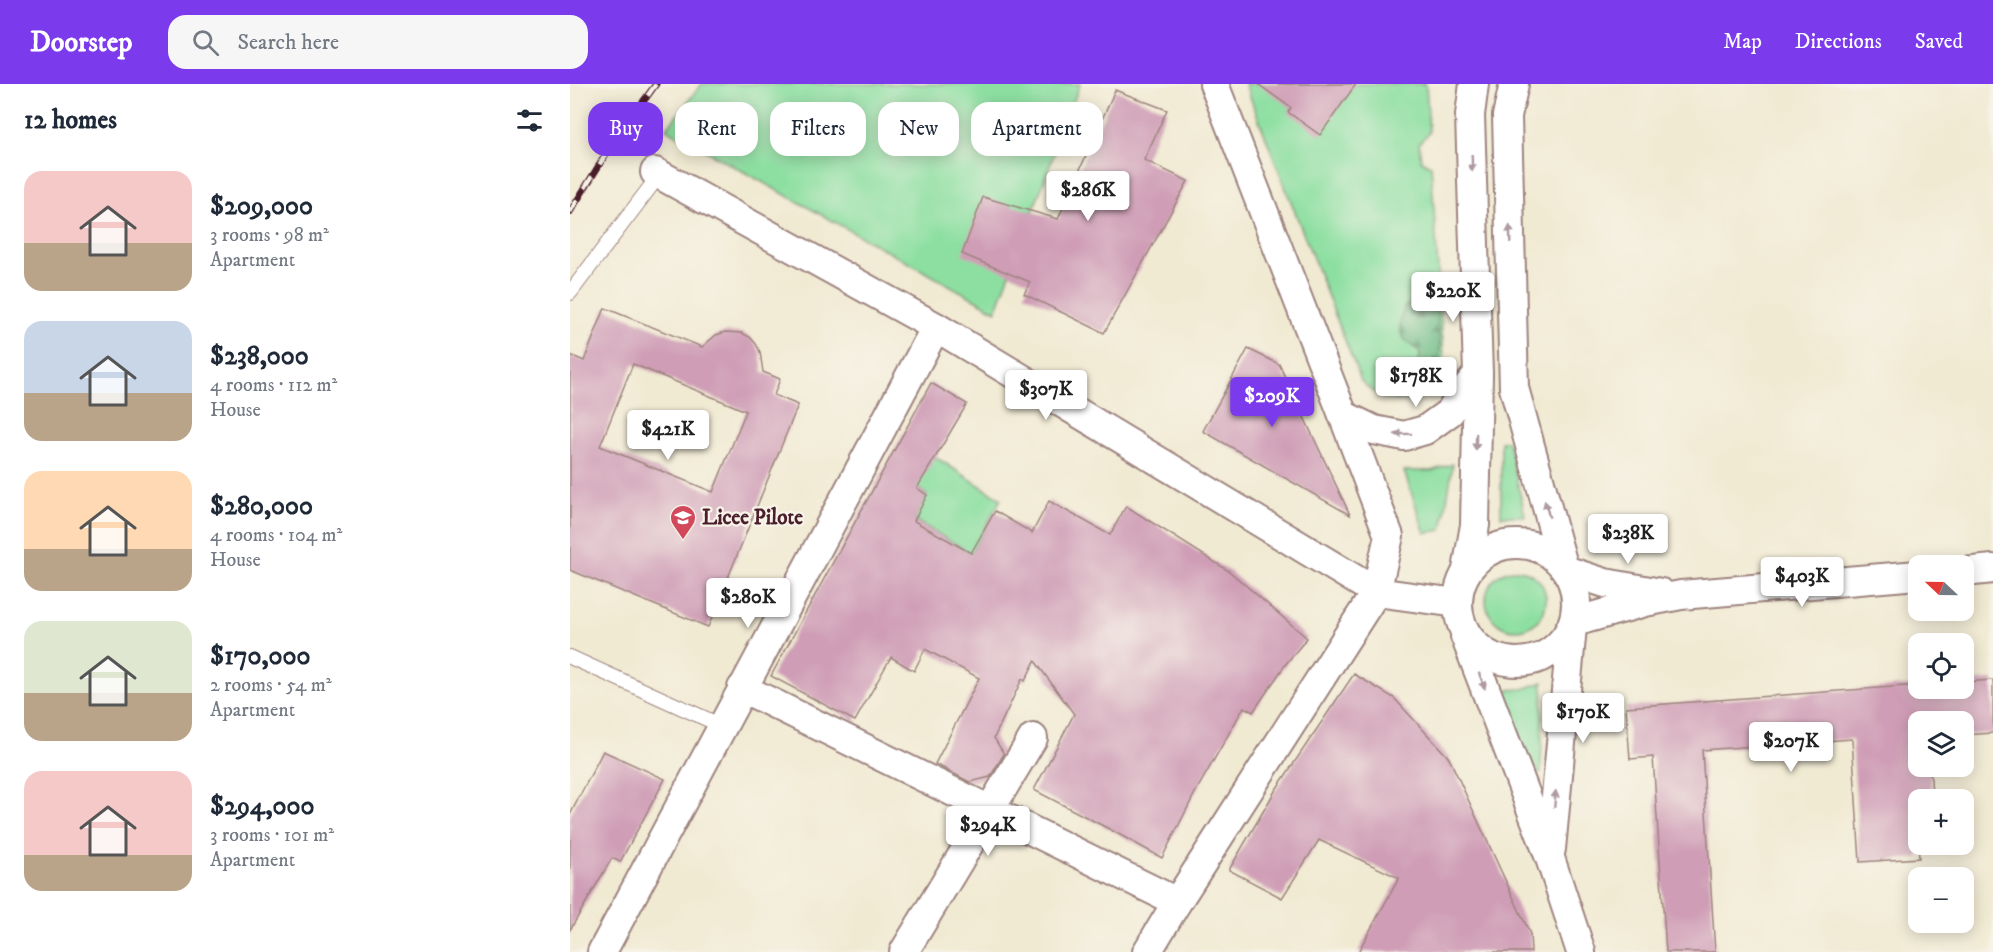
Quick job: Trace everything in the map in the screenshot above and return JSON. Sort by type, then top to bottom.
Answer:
[{"type":"street","points":[[1147,952],[1376,592],[1389,536],[1214,84]]},
{"type":"street","points":[[1467,570],[1475,525],[1478,374],[1470,115],[1474,84]]},
{"type":"street","points":[[1514,84],[1507,116],[1514,388],[1565,568],[1576,596],[1550,858]]},
{"type":"street","points":[[657,173],[936,327],[1376,592],[1459,615],[1475,646],[1494,659],[1517,663],[1540,658],[1559,646],[1573,624],[1645,602],[1681,595],[1908,576]]},
{"type":"street","points":[[602,952],[936,327]]},
{"type":"street","points":[[1343,415],[1374,430],[1404,436],[1425,430],[1450,412],[1460,395],[1478,374]]},
{"type":"street","points":[[1581,952],[1550,858],[1459,615],[1459,586],[1467,570],[1480,556],[1496,547],[1514,543],[1532,545],[1549,553],[1565,568],[1605,583],[1643,591],[1681,595]]},
{"type":"street","points":[[1974,571],[1993,569]]},
{"type":"street","points":[[742,688],[1177,902]]},
{"type":"street","points":[[904,952],[1033,738]]},
{"type":"lane","points":[[1468,84],[1470,115]]},
{"type":"lane","points":[[570,293],[657,173]]},
{"type":"lane","points":[[570,657],[722,726]]},
{"type":"green space","points":[[702,84],[1080,84],[1073,102],[971,102],[971,156],[1053,156],[996,311],[715,156],[758,156],[758,102],[688,102]]},
{"type":"green space","points":[[1245,84],[1426,84],[1429,133],[1419,143],[1421,161],[1431,165],[1444,358],[1439,373],[1422,394],[1411,399],[1386,398],[1361,381]]},
{"type":"green space","points":[[675,118],[675,134],[666,129]]},
{"type":"green space","points":[[1415,302],[1437,305],[1439,364],[1437,372],[1429,375],[1419,374],[1416,366],[1420,357],[1419,351],[1407,342],[1400,329],[1405,306]]},
{"type":"green space","points":[[1508,441],[1525,516],[1501,516],[1501,442]]},
{"type":"green space","points":[[929,453],[1001,499],[971,553],[914,520],[927,495],[912,484]]},
{"type":"green space","points":[[1453,464],[1442,530],[1425,533],[1404,471],[1431,471]]},
{"type":"green space","points":[[1510,570],[1522,570],[1538,578],[1544,588],[1546,600],[1544,612],[1538,622],[1522,630],[1510,630],[1494,622],[1486,606],[1486,594],[1494,578]]},
{"type":"green space","points":[[1543,682],[1541,773],[1532,774],[1504,690],[1523,689]]},
{"type":"building","points":[[1258,84],[1356,84],[1320,135],[1288,112],[1291,108]]},
{"type":"building","points":[[1115,90],[1167,110],[1144,160],[1188,181],[1104,333],[1024,294],[1030,282],[962,254],[983,197],[1058,219],[1086,156],[1103,156],[1103,117]]},
{"type":"building","points":[[605,308],[702,347],[716,335],[725,332],[742,333],[756,344],[760,352],[763,372],[780,379],[774,395],[798,405],[708,627],[570,570],[570,355],[584,361]],"holes":[[[633,364],[746,411],[713,492],[600,446]]]},
{"type":"building","points":[[1248,349],[1279,364],[1350,515],[1203,431]]},
{"type":"building","points":[[931,383],[967,404],[917,488],[927,495],[914,521],[971,553],[995,511],[1032,533],[1049,501],[1110,535],[1126,506],[1229,571],[1307,638],[1285,665],[1253,712],[1244,707],[1195,793],[1162,858],[1034,790],[1074,714],[1035,661],[1025,681],[1022,679],[994,738],[1004,754],[990,777],[970,782],[935,764],[979,678],[925,649],[914,671],[891,657],[855,721],[771,676]]},
{"type":"building","points":[[1354,674],[1394,698],[1449,758],[1530,934],[1531,952],[1358,952],[1399,878],[1319,840],[1282,898],[1229,870],[1275,791]]},
{"type":"building","points":[[1993,680],[1993,733],[1974,734],[1974,711],[1908,711],[1908,777],[1931,777],[1932,789],[1908,789],[1908,855],[1919,855],[1919,858],[1860,862],[1852,739],[1702,750],[1715,952],[1666,952],[1653,757],[1630,759],[1626,707],[1908,686],[1908,699],[1974,699],[1974,681]]},
{"type":"building","points":[[603,751],[665,779],[620,862],[612,858],[570,930],[570,815]]},
{"type":"railway","points":[[570,212],[611,146],[656,84]]},
{"type":"place","name":"Licee Pilote","points":[[683,541]]}]
